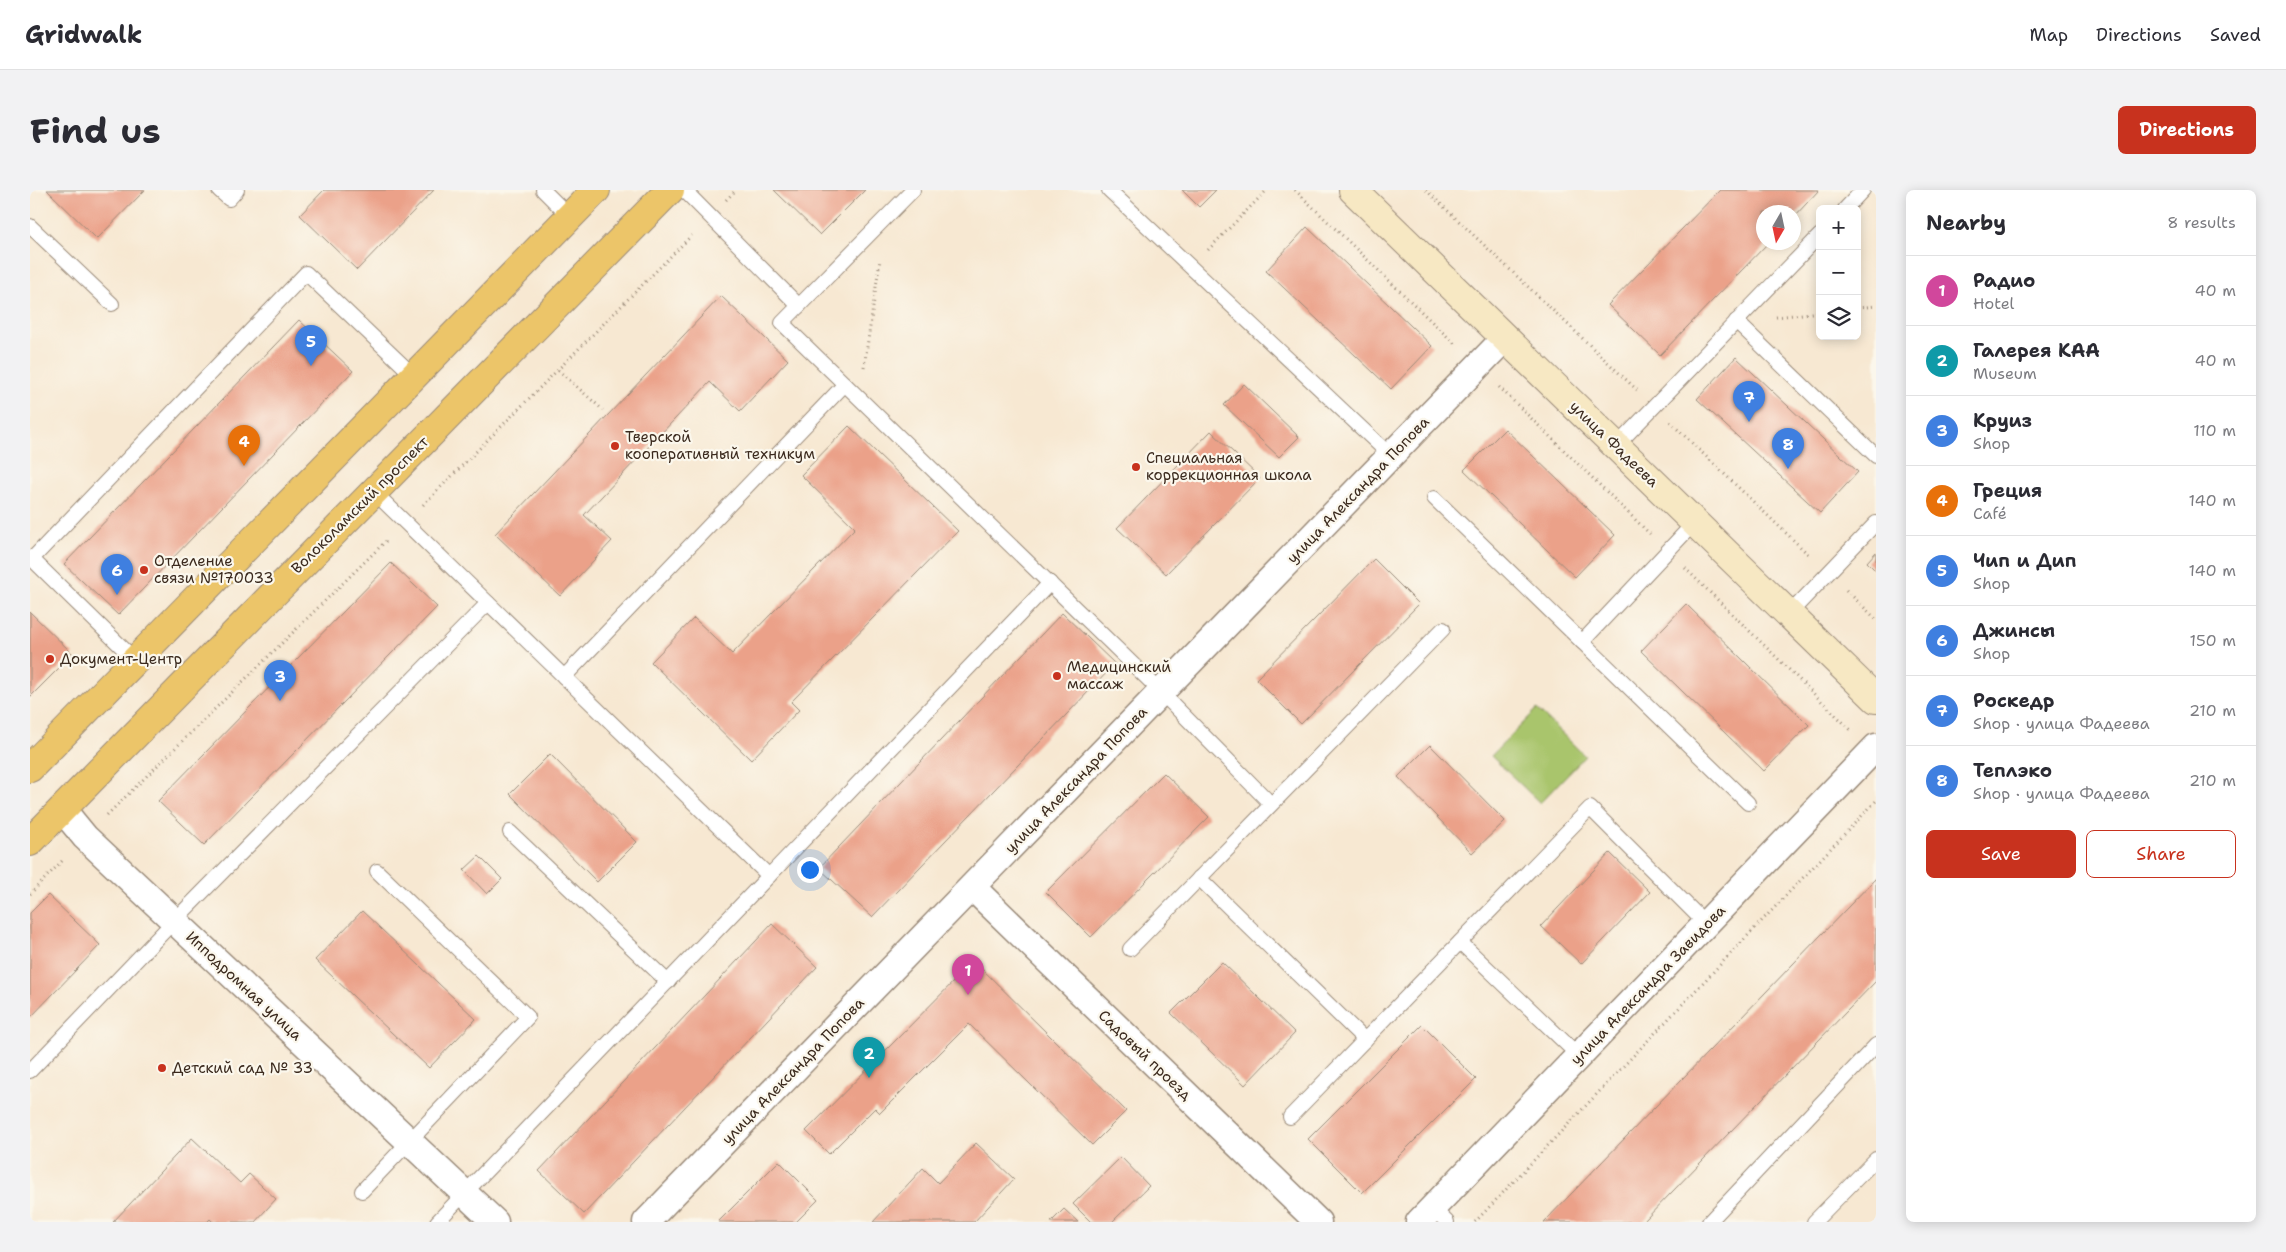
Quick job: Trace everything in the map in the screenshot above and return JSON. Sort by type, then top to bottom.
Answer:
[{"type":"main road","points":[[30,768],[596,190]]},
{"type":"main road","name":"Волоколамский проспект","points":[[30,842],[670,190]]},
{"type":"street","name":"улица Фадеева","points":[[1353,190],[1876,699]]},
{"type":"street","name":"улица Александра Попова","points":[[646,1222],[1505,338]]},
{"type":"street","name":"улица Александра Завидова","points":[[1433,1217],[1579,1056],[1874,749]]},
{"type":"street","name":"Ипподромная улица","points":[[62,809],[85,837],[495,1222]]},
{"type":"street","name":"Садовый проезд","points":[[972,887],[1318,1222]]},
{"type":"lane","points":[[219,190],[228,199],[237,190]]},
{"type":"lane","points":[[543,190],[570,217]]},
{"type":"lane","points":[[684,190],[799,306]]},
{"type":"lane","points":[[913,190],[782,323],[1161,692],[1271,804]]},
{"type":"lane","points":[[1109,190],[1391,456]]},
{"type":"lane","points":[[1849,205],[1863,190]]},
{"type":"lane","points":[[30,226],[112,304]]},
{"type":"lane","points":[[1616,446],[1816,239]]},
{"type":"lane","points":[[135,660],[31,558],[306,273],[414,376]]},
{"type":"lane","points":[[1736,321],[1876,456]]},
{"type":"lane","points":[[564,677],[845,384]]},
{"type":"lane","points":[[374,492],[769,876]]},
{"type":"lane","points":[[1434,498],[1748,803]]},
{"type":"lane","points":[[1582,642],[1694,523]]},
{"type":"lane","points":[[1789,614],[1876,523]]},
{"type":"lane","points":[[437,1222],[1050,583]]},
{"type":"lane","points":[[30,1071],[174,921],[488,603]]},
{"type":"lane","points":[[1130,948],[1442,629]]},
{"type":"lane","points":[[1290,1118],[1590,808],[1706,924]]},
{"type":"lane","points":[[510,832],[668,982]]},
{"type":"lane","points":[[362,1191],[528,1017],[377,871]]},
{"type":"lane","points":[[1199,878],[1365,1040]]},
{"type":"lane","points":[[1460,942],[1579,1056]]},
{"type":"lane","points":[[1709,1222],[1876,1045]]},
{"type":"lane","points":[[1814,1222],[1876,1159]]},
{"type":"path","points":[[1192,268],[1268,190]]},
{"type":"path","points":[[1295,190],[1874,749]]},
{"type":"path","points":[[859,398],[887,217]]},
{"type":"path","points":[[1861,308],[1876,306]]},
{"type":"path","points":[[558,370],[603,410]]},
{"type":"path","points":[[1475,1222],[1876,801]]},
{"type":"path","points":[[30,894],[85,837]]},
{"type":"green space","points":[[1537,709],[1585,756],[1540,803],[1491,756]]},
{"type":"building","points":[[47,190],[145,190],[97,239]]},
{"type":"building","points":[[324,190],[434,190],[357,270],[300,215]]},
{"type":"building","points":[[774,190],[865,190],[820,235]]},
{"type":"building","points":[[1182,190],[1216,190],[1199,207]]},
{"type":"building","points":[[1720,190],[1819,190],[1801,209],[1801,205],[1756,205],[1756,250],[1761,250],[1660,355],[1608,305]]},
{"type":"building","points":[[1307,227],[1432,346],[1391,389],[1266,271]]},
{"type":"building","points":[[721,296],[788,360],[740,411],[710,382],[584,515],[612,541],[560,596],[495,534]]},
{"type":"building","points":[[299,320],[353,371],[118,615],[64,564]]},
{"type":"building","points":[[1736,357],[1858,472],[1820,513],[1697,399]]},
{"type":"building","points":[[1244,384],[1299,437],[1279,457],[1224,405]]},
{"type":"building","points":[[849,426],[958,531],[791,702],[799,710],[751,760],[651,662],[694,618],[732,654],[855,528],[801,475]]},
{"type":"building","points":[[1505,429],[1615,535],[1575,577],[1464,470]]},
{"type":"building","points":[[1211,431],[1260,478],[1166,574],[1117,528]]},
{"type":"building","points":[[1876,552],[1876,571],[1867,562]]},
{"type":"building","points":[[1374,559],[1419,604],[1301,724],[1256,679]]},
{"type":"building","points":[[391,563],[437,607],[204,845],[158,801]]},
{"type":"building","points":[[1686,604],[1809,725],[1764,771],[1641,651]]},
{"type":"building","points":[[30,612],[73,654],[30,697]]},
{"type":"building","points":[[1062,613],[1115,664],[872,917],[819,868]]},
{"type":"building","points":[[1430,745],[1505,821],[1472,853],[1398,777]]},
{"type":"building","points":[[550,754],[637,842],[597,882],[510,794]]},
{"type":"building","points":[[1164,773],[1209,817],[1091,937],[1046,892]]},
{"type":"building","points":[[1610,853],[1650,892],[1581,964],[1541,926]]},
{"type":"building","points":[[479,856],[502,879],[487,894],[464,870]]},
{"type":"building","points":[[1876,878],[1876,981],[1643,1222],[1544,1222]]},
{"type":"building","points":[[48,895],[100,945],[30,1018],[30,913]]},
{"type":"building","points":[[362,911],[476,1019],[429,1068],[315,960]]},
{"type":"building","points":[[772,924],[817,967],[584,1214],[539,1171]]},
{"type":"building","points":[[974,961],[1126,1111],[1092,1145],[969,1024],[880,1113],[875,1108],[829,1154],[806,1131]]},
{"type":"building","points":[[1222,962],[1295,1033],[1245,1085],[1171,1013]]},
{"type":"building","points":[[1422,1025],[1476,1079],[1362,1193],[1308,1139]]},
{"type":"building","points":[[192,1138],[240,1183],[249,1174],[276,1199],[255,1222],[213,1222],[210,1219],[207,1222],[113,1222]]},
{"type":"building","points":[[976,1143],[1014,1179],[974,1222],[873,1222],[923,1168],[938,1183]]},
{"type":"building","points":[[1121,1157],[1149,1186],[1112,1222],[1091,1222],[1073,1204]]},
{"type":"building","points":[[779,1161],[818,1200],[796,1222],[718,1222]]},
{"type":"building","points":[[1064,1209],[1078,1222],[1051,1222]]},
{"type":"place","name":"Чип и Дип","points":[[311,366]]},
{"type":"place","name":"Роскедр","points":[[1749,422]]},
{"type":"place","name":"Тверской кооперативный техникум","points":[[615,446]]},
{"type":"place","name":"Греция","points":[[244,466]]},
{"type":"place","name":"Специальная коррекционная школа","points":[[1136,467]]},
{"type":"place","name":"Теплэко","points":[[1788,469]]},
{"type":"place","name":"Отделение связи №170033","points":[[144,570]]},
{"type":"place","name":"Джинсы","points":[[117,595]]},
{"type":"place","name":"Документ-Центр","points":[[50,659]]},
{"type":"place","name":"Медицинский массаж","points":[[1057,676]]},
{"type":"place","name":"Круиз","points":[[280,701]]},
{"type":"place","name":"Радио","points":[[968,995]]},
{"type":"place","name":"Детский сад № 33","points":[[162,1068]]},
{"type":"place","name":"Галерея КАА","points":[[869,1078]]}]
